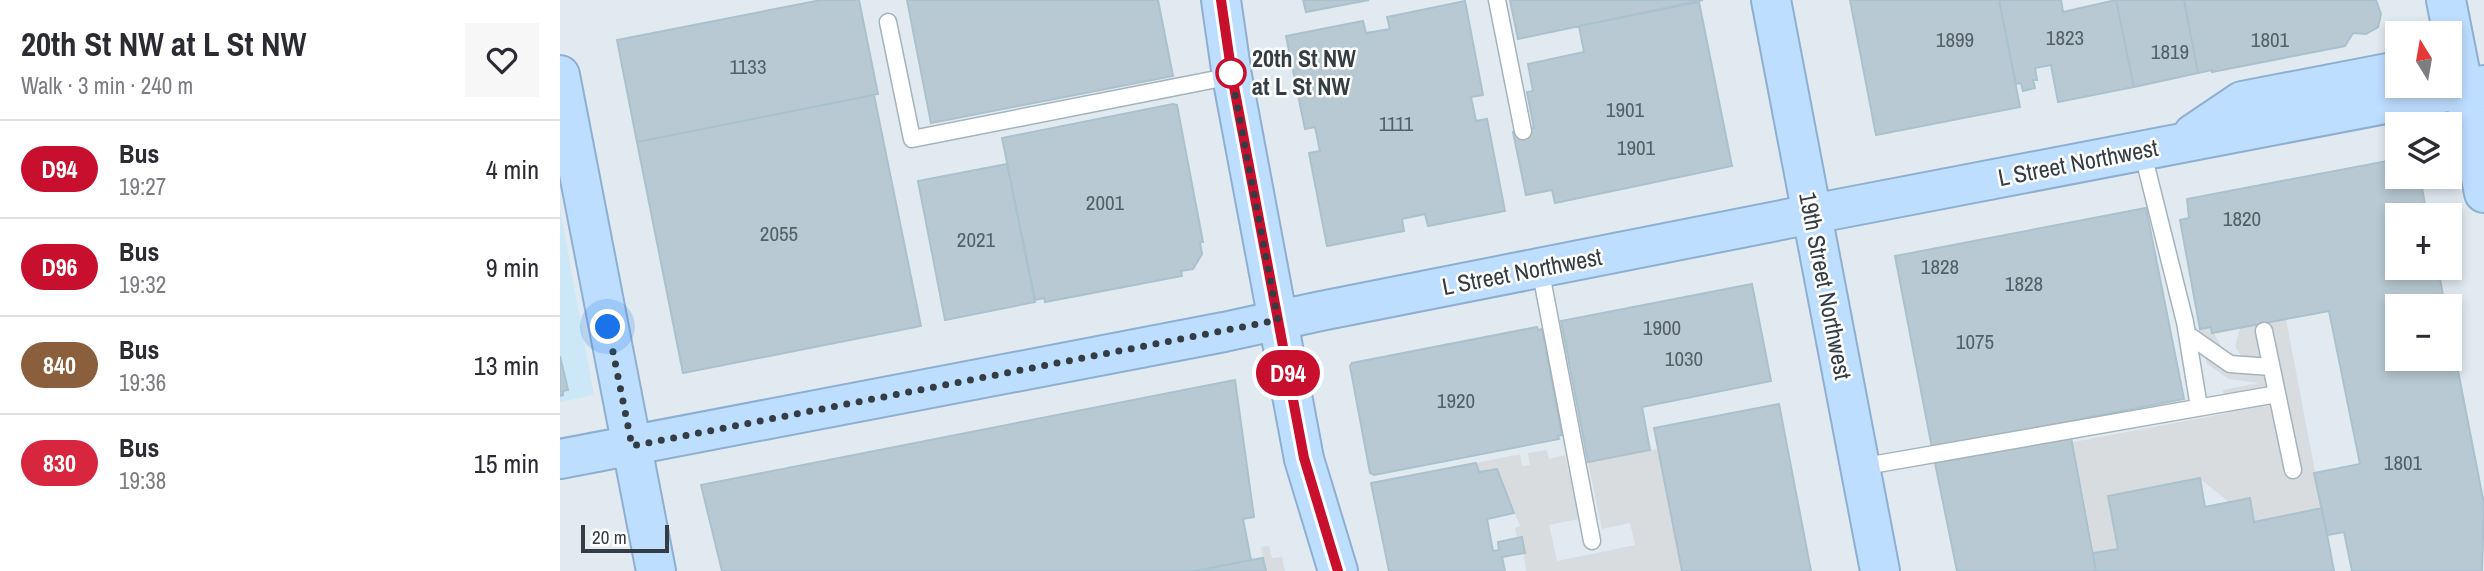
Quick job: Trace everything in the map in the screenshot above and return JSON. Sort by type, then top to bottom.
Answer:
[{"type":"street","points":[[1221,0],[1232,76],[1304,458],[1338,571]]},
{"type":"street","name":"19th Street Northwest","points":[[1771,0],[1880,571]]},
{"type":"street","points":[[2446,0],[2464,74],[2484,193]]},
{"type":"street","points":[[2179,143],[2242,101],[2385,74]]},
{"type":"street","name":"L Street Northwest","points":[[560,459],[2179,143],[2464,74]]},
{"type":"street","points":[[560,75],[656,571]]},
{"type":"lane","points":[[1497,0],[1522,131]]},
{"type":"lane","points":[[888,22],[912,139],[1232,76]]},
{"type":"lane","points":[[2142,150],[2187,334],[2199,407]]},
{"type":"lane","points":[[1540,268],[1592,541]]},
{"type":"lane","points":[[2264,331],[2292,471]]},
{"type":"lane","points":[[2187,334],[2230,363],[2271,367]]},
{"type":"lane","points":[[1860,467],[2277,394]]},
{"type":"shaded area","points":[[560,209],[594,395],[560,402]]},
{"type":"shaded area","points":[[2286,319],[2322,508],[2254,522],[2199,478],[2108,496],[2118,549],[2094,553],[2073,442],[2228,413],[2223,390],[2259,383],[2229,379],[2207,364],[2199,330],[2211,327],[2224,352],[2244,361],[2235,346],[2240,328]]},
{"type":"shaded area","points":[[1658,449],[1682,571],[1526,571],[1522,538],[1517,538],[1515,528],[1520,526],[1497,469],[1479,472],[1476,463],[1520,454],[1522,466],[1530,465],[1528,453],[1547,450],[1549,459],[1565,455],[1579,519],[1549,525],[1557,561],[1635,545],[1630,523],[1602,529],[1588,462]]},
{"type":"shaded area","points":[[1269,546],[1272,558],[1282,557],[1285,571],[1266,571],[1261,547]]},
{"type":"building","points":[[821,0],[859,0],[878,94],[637,142],[617,40]]},
{"type":"building","points":[[907,0],[1158,0],[1173,76],[931,123]]},
{"type":"building","points":[[1303,0],[1369,0],[1306,12]]},
{"type":"building","points":[[1510,0],[1703,0],[1518,39]]},
{"type":"building","points":[[1850,0],[1999,0],[2020,107],[1876,135]]},
{"type":"building","points":[[1999,0],[2061,0],[2063,12],[2116,0],[2134,87],[2058,102],[2051,65],[2035,68],[2035,88],[2023,91],[2021,83],[2016,84]]},
{"type":"building","points":[[2116,0],[2184,0],[2198,73],[2134,87]]},
{"type":"building","points":[[2184,0],[2376,0],[2381,14],[2378,27],[2366,34],[2353,33],[2345,46],[2198,73]]},
{"type":"building","points":[[1465,1],[1483,95],[1471,97],[1476,121],[1487,119],[1505,211],[1428,226],[1425,214],[1402,219],[1404,231],[1327,246],[1309,153],[1320,151],[1315,127],[1305,129],[1286,36],[1363,21],[1366,33],[1390,29],[1387,17]]},
{"type":"building","points":[[1699,2],[1732,166],[1555,203],[1552,190],[1526,195],[1513,132],[1534,128],[1527,92],[1533,91],[1528,64],[1584,52],[1579,26]]},
{"type":"building","points":[[874,95],[921,326],[683,373],[637,142]]},
{"type":"building","points":[[1177,105],[1203,242],[1200,242],[1202,254],[1193,269],[1181,271],[1182,276],[1045,302],[1044,298],[1035,300],[1002,138]]},
{"type":"building","points":[[2385,161],[2385,189],[2422,189],[2425,203],[2385,203],[2385,280],[2440,280],[2443,294],[2385,294],[2385,371],[2458,371],[2484,504],[2482,571],[2352,571],[2344,532],[2327,535],[2314,473],[2360,464],[2329,311],[2212,333],[2211,327],[2200,329],[2180,220],[2189,218],[2187,199]]},
{"type":"building","points":[[1007,164],[1035,302],[945,320],[918,181]]},
{"type":"building","points":[[2146,208],[2184,399],[1932,448],[1895,256]]},
{"type":"building","points":[[1752,284],[1771,381],[1642,407],[1650,450],[1588,462],[1561,321]]},
{"type":"building","points":[[1537,327],[1538,330],[1542,329],[1562,435],[1558,436],[1559,439],[1374,475],[1370,473],[1350,366],[1352,363]]},
{"type":"building","points":[[560,356],[568,390],[563,391],[560,396]]},
{"type":"building","points":[[1235,380],[1254,517],[1243,519],[1251,560],[1195,571],[722,571],[701,485]]},
{"type":"building","points":[[1779,404],[1811,571],[1682,571],[1654,428]]},
{"type":"building","points":[[2071,437],[2096,571],[1957,571],[1935,463]]},
{"type":"building","points":[[1476,463],[1479,472],[1497,469],[1514,513],[1487,519],[1493,551],[1499,550],[1498,542],[1522,537],[1525,553],[1502,557],[1505,571],[1389,571],[1371,483]]},
{"type":"building","points":[[2200,478],[2205,507],[2250,498],[2254,522],[2322,508],[2334,571],[2096,571],[2093,553],[2118,549],[2108,496]]},
{"type":"building","points":[[1263,558],[1266,571],[1195,571],[1251,560]]},
{"type":"bus line","name":"D94","points":[[1221,0],[1226,43],[1304,458],[1338,571]]},
{"type":"place","name":"20th St NW at L St NW","points":[[1231,73]]},
{"type":"route","points":[[608,327],[632,446],[1278,320],[1231,73]]}]
